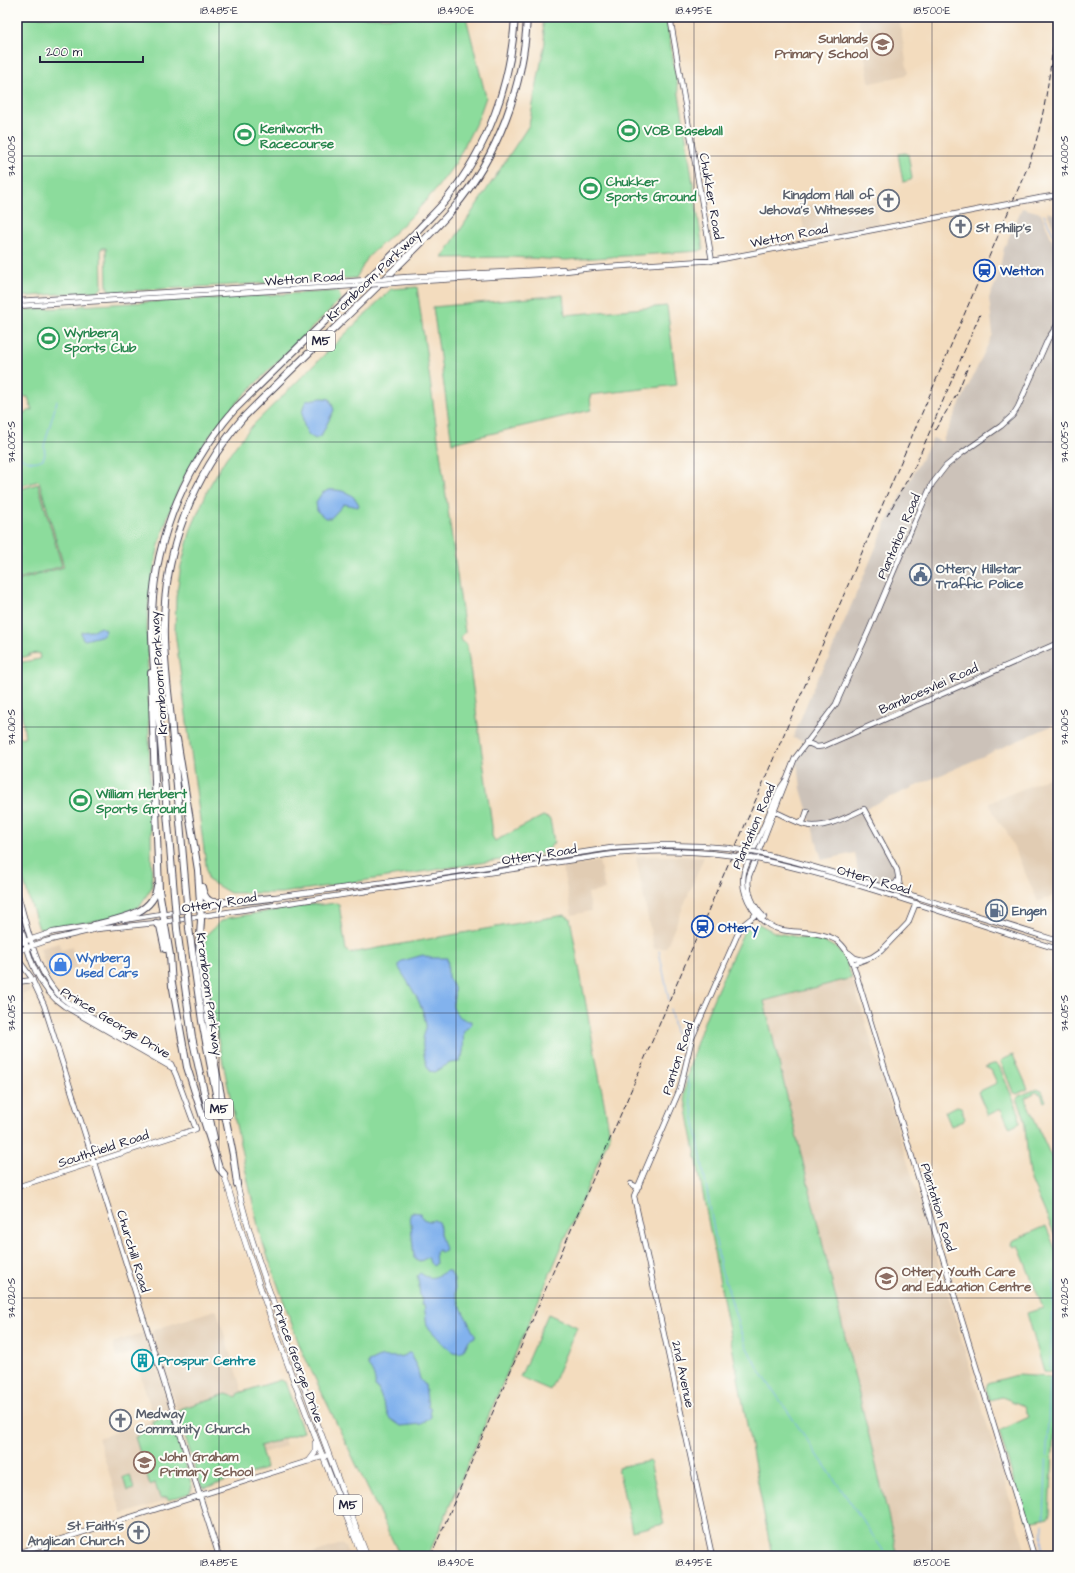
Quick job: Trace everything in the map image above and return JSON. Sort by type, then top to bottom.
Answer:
[{"type":"highway","name":"Kromboom Parkway","points":[[224,1174],[206,1106],[194,1049],[177,929],[152,645],[153,588],[158,559],[172,512],[186,481],[196,462],[215,433],[234,410],[417,231],[446,200],[462,177],[481,146],[497,110],[511,57],[514,17]]},
{"type":"highway","name":"Kromboom Parkway","points":[[237,1184],[217,1102],[206,1046],[189,928],[164,627],[168,573],[173,549],[182,522],[203,474],[225,440],[242,418],[424,240],[454,208],[472,185],[493,148],[508,115],[522,59],[527,17]]},
{"type":"highway","points":[[152,645],[150,658],[158,873],[172,986]]},
{"type":"highway","points":[[168,686],[198,870],[204,894],[211,902],[216,903],[271,898]]},
{"type":"highway","points":[[198,870],[200,908],[199,952],[215,1065],[233,1155],[237,1184]]},
{"type":"highway","points":[[94,925],[125,916],[142,910],[148,906],[156,893],[158,873]]},
{"type":"highway","points":[[156,923],[160,926],[187,1067],[219,1168],[224,1174]]},
{"type":"main road","name":"Prince George Drive","points":[[224,1174],[250,1261],[308,1419],[326,1456],[368,1556]]},
{"type":"main road","name":"Prince George Drive","points":[[237,1184],[245,1219],[257,1258],[362,1556]]},
{"type":"main road","points":[[308,1419],[316,1448],[314,1455],[309,1461]]},
{"type":"street","name":"Chukker Road","points":[[670,17],[712,261]]},
{"type":"street","name":"Wetton Road","points":[[17,301],[540,274],[592,268],[712,261],[1058,195]]},
{"type":"street","name":"Wetton Road","points":[[17,306],[338,284]]},
{"type":"street","name":"Plantation Road","points":[[1034,1556],[853,964],[846,950],[837,941],[826,936],[778,929],[765,921],[747,899],[744,886],[744,877],[747,865],[772,810],[779,790],[786,780],[795,758],[806,742],[832,712],[836,704],[932,484],[941,471],[951,462],[1013,416],[1048,339],[1058,324]]},
{"type":"street","name":"Bamboesvlei Road","points":[[806,742],[817,747],[824,746],[1058,642]]},
{"type":"street","points":[[772,810],[809,826],[820,825],[842,819],[864,809],[897,870],[900,888],[904,893]]},
{"type":"street","points":[[797,822],[804,820],[807,811]]},
{"type":"street","name":"Ottery Road","points":[[17,944],[53,932],[163,913],[415,878],[611,848],[664,845],[729,848],[760,854],[904,893],[1058,941]]},
{"type":"street","name":"Ottery Road","points":[[17,951],[33,945],[97,929],[165,922],[623,852],[673,850],[727,854],[788,866],[916,903],[998,931],[1058,949]]},
{"type":"street","points":[[883,887],[896,883],[899,876]]},
{"type":"street","name":"Prince George Drive","points":[[17,892],[33,945],[47,981],[62,998],[169,1062],[174,1069]]},
{"type":"street","points":[[853,964],[865,960],[881,951],[906,926],[910,920],[916,903]]},
{"type":"street","name":"Plantation Road","points":[[758,912],[774,924],[788,930]]},
{"type":"street","name":"Panton Road","points":[[634,1196],[682,1083],[692,1038],[739,931],[758,912]]},
{"type":"street","name":"Prince George Drive","points":[[17,913],[27,947],[40,980],[46,990],[56,1000],[94,1024],[174,1069]]},
{"type":"street","points":[[750,920],[756,918],[765,921]]},
{"type":"street","points":[[846,950],[855,958],[865,960]]},
{"type":"street","name":"Churchill Road","points":[[17,958],[32,980],[44,1005],[219,1556]]},
{"type":"street","points":[[17,982],[32,980]]},
{"type":"street","name":"Southfield Road","points":[[17,1187],[196,1129],[174,1069]]},
{"type":"street","points":[[631,1184],[638,1186]]},
{"type":"street","name":"2nd Avenue","points":[[634,1196],[712,1556]]},
{"type":"street","points":[[17,1553],[326,1456]]},
{"type":"shaded area","name":"Sunlands Primary School","points":[[858,17],[899,17],[908,73],[906,75],[872,83],[869,81]]},
{"type":"shaded area","points":[[875,201],[880,228],[807,243],[799,206],[816,203],[819,218],[861,210],[860,205]]},
{"type":"shaded area","points":[[1022,208],[1041,213],[1058,255],[1058,723],[864,809],[897,870],[898,881],[883,887],[859,880],[855,853],[822,860],[801,789],[799,771],[795,758],[806,742],[793,738],[815,683],[827,662],[888,519],[933,438],[942,442],[993,334],[989,298],[998,277],[1004,248]]},
{"type":"shaded area","points":[[1047,212],[1058,215],[1058,238]]},
{"type":"shaded area","points":[[1058,774],[1058,894],[1038,902],[1006,830],[998,822],[989,803]]},
{"type":"shaded area","points":[[640,856],[704,857],[666,948],[654,949],[636,858]]},
{"type":"shaded area","points":[[599,861],[605,890],[588,893],[591,911],[572,915],[562,866],[574,866]]},
{"type":"shaded area","name":"Wynberg Used Cars","points":[[60,943],[61,950],[72,947],[77,969],[48,975],[40,948]]},
{"type":"shaded area","name":"Ottery Youth Care and Education Centre","points":[[852,978],[1027,1556],[898,1556],[764,1000]]},
{"type":"shaded area","points":[[26,985],[33,991],[22,994],[25,1003],[17,1006],[17,986]]},
{"type":"shaded area","points":[[215,1310],[217,1311],[242,1391],[280,1380],[285,1382],[303,1432],[284,1438],[286,1446],[262,1453],[266,1467],[265,1469],[205,1488],[201,1486],[152,1332],[153,1330]]},
{"type":"shaded area","points":[[145,1332],[170,1409],[153,1415],[133,1353],[117,1358],[113,1345],[115,1342]]},
{"type":"shaded area","name":"John Graham Primary School","points":[[168,1415],[170,1416],[194,1490],[193,1492],[122,1514],[98,1438]]},
{"type":"shaded area","points":[[341,1544],[345,1546],[349,1556],[304,1556]]},
{"type":"green space","name":"Kenilworth Racecourse","points":[[17,17],[466,17],[486,97],[479,117],[455,164],[436,189],[412,216],[368,257],[356,278],[110,292],[107,286],[106,248],[101,248],[102,287],[99,291],[17,297]]},
{"type":"green space","name":"Chukker Sports Ground","points":[[542,17],[666,17],[703,249],[699,251],[566,260],[510,257],[442,258],[529,125],[545,42]]},
{"type":"green space","points":[[898,154],[908,154],[912,178],[911,180],[903,182]]},
{"type":"green space","points":[[417,287],[465,632],[461,637],[462,641],[467,645],[492,826],[492,836],[495,841],[543,816],[550,819],[554,842],[546,853],[282,893],[230,893],[208,880],[175,632],[176,597],[181,566],[191,529],[210,485],[226,458],[252,426],[391,289]]},
{"type":"green space","points":[[338,291],[341,299],[243,396],[221,421],[187,473],[163,530],[155,560],[147,625],[152,887],[139,907],[108,919],[39,929],[17,861],[17,738],[25,737],[17,684],[17,663],[40,659],[39,653],[29,654],[30,656],[17,658],[17,583],[20,582],[20,580],[64,567],[39,481],[17,487],[17,415],[32,410],[28,397],[17,397],[17,310]]},
{"type":"green space","points":[[563,295],[565,315],[667,306],[677,385],[590,395],[591,410],[452,443],[433,307]]},
{"type":"green space","points":[[38,484],[62,566],[18,579],[17,517],[19,517],[17,509],[17,490]]},
{"type":"green space","points":[[313,904],[320,905],[339,904],[346,950],[350,953],[564,915],[570,918],[610,1135],[428,1556],[400,1556],[300,1347],[260,1235],[204,972],[202,956],[206,935],[220,922],[228,918]]},
{"type":"green space","points":[[757,923],[776,933],[825,942],[836,948],[845,958],[852,978],[764,1001],[898,1556],[772,1556],[684,1094],[694,1052],[708,1011],[744,931]]},
{"type":"green space","points":[[1013,1055],[1028,1089],[1017,1094],[1013,1092],[1001,1062],[1002,1060]]},
{"type":"green space","points":[[993,1064],[999,1066],[1019,1113],[1020,1123],[1010,1128],[1001,1109],[988,1115],[978,1092],[997,1083],[991,1070],[985,1067]]},
{"type":"green space","points":[[1037,1089],[1042,1091],[1046,1101],[1044,1102],[1041,1094],[1036,1092],[1025,1098],[1058,1172],[1058,1242],[1031,1180],[1024,1116],[1017,1099],[1019,1096]]},
{"type":"green space","points":[[957,1106],[961,1107],[965,1119],[951,1126],[945,1112]]},
{"type":"green space","points":[[1046,1226],[1058,1256],[1057,1368],[1054,1372],[1044,1372],[1027,1313],[1043,1308],[1018,1245],[1014,1247],[1011,1245],[1012,1241]]},
{"type":"green space","points":[[548,1314],[577,1327],[550,1390],[520,1377]]},
{"type":"green space","points":[[1017,1375],[1051,1377],[1055,1379],[1056,1384],[1050,1514],[1048,1518],[1030,1522],[1025,1519],[999,1431],[1029,1417],[1024,1406],[1002,1397],[989,1400],[986,1388],[988,1383]]},
{"type":"green space","points":[[280,1380],[285,1382],[303,1432],[260,1446],[266,1467],[265,1469],[205,1488],[201,1486],[177,1411],[226,1394],[237,1397],[239,1393]]},
{"type":"green space","points":[[168,1416],[173,1424],[192,1486],[190,1493],[168,1500],[167,1497],[160,1498],[155,1483],[150,1485],[135,1437],[138,1436],[138,1434],[154,1429],[152,1421]]},
{"type":"green space","points":[[650,1461],[664,1524],[632,1531],[618,1467]]},
{"type":"green space","points":[[130,1475],[134,1489],[127,1491],[123,1477]]},
{"type":"water","points":[[322,398],[330,399],[334,410],[321,436],[315,439],[309,435],[303,422],[303,407],[308,400]]},
{"type":"water","points":[[329,490],[342,491],[354,497],[359,505],[358,507],[344,504],[331,518],[325,518],[317,511],[316,502],[322,493]]},
{"type":"water","points":[[101,627],[106,630],[104,635],[85,640],[82,638],[81,632],[91,631]]},
{"type":"water","points":[[423,955],[430,958],[447,958],[448,977],[454,988],[454,1010],[461,1018],[471,1021],[471,1025],[464,1031],[463,1051],[459,1062],[450,1063],[434,1072],[429,1071],[424,1056],[423,1040],[426,1027],[422,1009],[416,995],[399,968],[399,964],[402,961]]},
{"type":"water","points":[[412,1212],[420,1213],[423,1219],[438,1222],[440,1227],[440,1234],[445,1249],[444,1252],[438,1250],[435,1252],[436,1264],[433,1266],[428,1257],[419,1262],[414,1258],[410,1214]]},
{"type":"water","points":[[449,1271],[453,1276],[456,1295],[475,1334],[475,1337],[469,1340],[464,1350],[460,1353],[453,1352],[446,1347],[427,1326],[424,1305],[421,1305],[422,1301],[417,1276],[420,1273],[427,1277],[433,1277]]},
{"type":"water","points":[[412,1353],[412,1358],[417,1367],[420,1379],[425,1385],[431,1417],[422,1424],[401,1426],[389,1418],[378,1389],[375,1387],[374,1376],[368,1366],[368,1362],[380,1357],[399,1357]]},
{"type":"waterway","points":[[1044,214],[1058,245]]},
{"type":"waterway","points":[[17,455],[30,461],[40,461],[43,459],[45,454],[44,446],[57,401]]},
{"type":"waterway","points":[[659,951],[669,1000]]},
{"type":"waterway","points":[[670,1009],[679,1049]]},
{"type":"waterway","points":[[680,1059],[683,1067]]},
{"type":"waterway","points":[[687,1078],[721,1270],[744,1341],[764,1377],[887,1556]]},
{"type":"waterway","points":[[1050,1370],[1054,1281]]},
{"type":"waterway","points":[[1044,1518],[1050,1378]]},
{"type":"waterway","points":[[1042,1556],[1043,1524]]},
{"type":"railway","points":[[431,1556],[1028,166],[1043,111],[1057,17]]},
{"type":"railway","points":[[887,516],[915,466],[981,312]]},
{"type":"railway","points":[[935,430],[957,394],[969,364]]},
{"type":"place","name":"Sunlands Primary School","points":[[883,45]]},
{"type":"place","name":"VOB Baseball","points":[[629,130]]},
{"type":"place","name":"Kenilworth Racecourse","points":[[244,135]]},
{"type":"place","name":"Chukker Sports Ground","points":[[591,188]]},
{"type":"place","name":"Kingdom Hall of Jehova's Witnesses","points":[[889,201]]},
{"type":"place","name":"St Philip's","points":[[961,227]]},
{"type":"place","name":"Wetton","points":[[985,270]]},
{"type":"place","name":"Wynberg Sports Club","points":[[48,339]]},
{"type":"place","name":"Ottery Hillstar Traffic Police","points":[[920,575]]},
{"type":"place","name":"William Herbert Sports Ground","points":[[80,800]]},
{"type":"place","name":"Engen","points":[[996,910]]},
{"type":"place","name":"Ottery","points":[[703,927]]},
{"type":"place","name":"Wynberg Used Cars","points":[[60,964]]},
{"type":"place","name":"Ottery Youth Care and Education Centre","points":[[887,1278]]},
{"type":"place","name":"Prospur Centre","points":[[143,1360]]},
{"type":"place","name":"Medway Community Church","points":[[120,1420]]},
{"type":"place","name":"John Graham Primary School","points":[[145,1463]]},
{"type":"place","name":"St Faith's Anglican Church","points":[[139,1532]]}]
